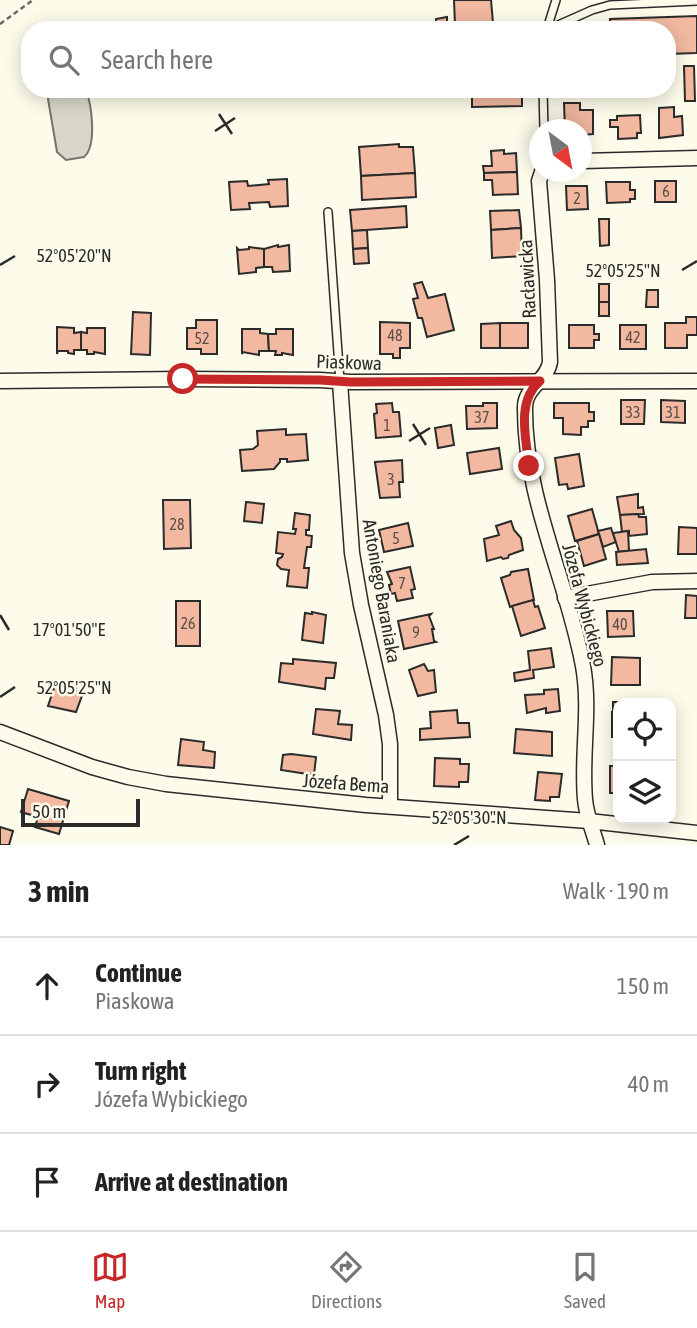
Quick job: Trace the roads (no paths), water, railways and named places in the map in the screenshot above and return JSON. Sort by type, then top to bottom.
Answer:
[{"type":"street","points":[[592,161],[697,158]]},
{"type":"street","name":"Racławicka","points":[[539,182],[550,357],[549,368],[540,381]]},
{"type":"street","name":"Piaskowa","points":[[0,382],[197,379],[340,382],[697,381]]},
{"type":"street","name":"Józefa Wybickiego","points":[[540,381],[531,389],[525,401],[527,445],[538,504],[585,678],[587,714],[584,789],[589,821],[597,845]]},
{"type":"street","name":"Antoniego Baraniaka","points":[[340,382],[350,537],[361,606],[386,715],[390,744],[390,806]]},
{"type":"street","points":[[565,598],[644,583],[697,581]]},
{"type":"street","name":"Józefa Bema","points":[[0,732],[72,761],[136,779],[271,796],[589,821],[697,833]]},
{"type":"lane","points":[[550,21],[556,0]]},
{"type":"lane","points":[[565,21],[610,5],[697,1]]},
{"type":"lane","points":[[543,98],[544,119]]},
{"type":"lane","points":[[328,212],[340,382]]}]
